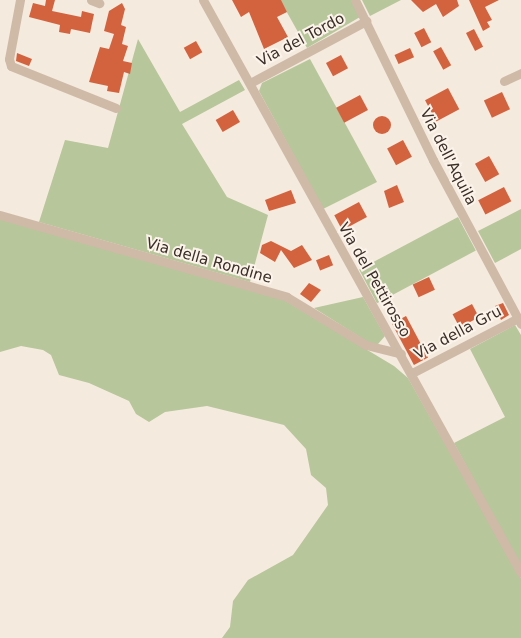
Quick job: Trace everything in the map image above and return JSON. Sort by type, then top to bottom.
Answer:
[{"type":"street","points":[[20,0],[9,59],[11,66],[116,108]]},
{"type":"street","name":"Via del Pettirosso","points":[[203,0],[250,83],[284,151],[412,373],[521,573]]},
{"type":"street","name":"Via dell'Aquila","points":[[355,0],[519,321]]},
{"type":"street","name":"Via del Tordo","points":[[250,83],[366,21]]},
{"type":"street","points":[[504,81],[521,73]]},
{"type":"street","name":"Via della Rondine","points":[[0,215],[286,297],[366,345],[401,354]]},
{"type":"street","name":"Via della Gru","points":[[412,373],[519,321]]},
{"type":"green space","points":[[280,0],[351,0],[360,17],[307,48]]},
{"type":"green space","points":[[362,0],[401,0],[370,16]]},
{"type":"green space","points":[[138,39],[180,112],[239,80],[245,90],[182,124],[227,197],[268,215],[250,282],[39,222],[65,140],[108,148]]},
{"type":"green space","points":[[310,59],[377,182],[323,209],[259,91],[262,83]]},
{"type":"green space","points":[[521,209],[521,249],[495,263],[478,231]]},
{"type":"green space","points":[[458,217],[476,251],[377,303],[359,270]]},
{"type":"green space","points":[[0,218],[284,300],[394,366],[408,378],[521,578],[521,638],[222,638],[230,627],[233,601],[248,580],[293,555],[328,505],[326,488],[311,475],[306,449],[284,425],[207,406],[165,412],[149,422],[136,414],[129,401],[89,383],[59,375],[51,355],[43,350],[21,346],[0,352]]},
{"type":"green space","points":[[363,297],[385,336],[378,344],[371,344],[314,308]]},
{"type":"green space","points":[[515,325],[521,335],[521,567],[454,443],[505,417],[470,349]]},
{"type":"building","points":[[46,0],[55,0],[52,11],[81,17],[82,11],[94,14],[90,33],[71,29],[70,34],[59,32],[60,25],[29,17],[33,3],[45,6]]},
{"type":"building","points":[[232,0],[281,0],[287,12],[277,17],[288,37],[264,49],[249,12],[241,17]]},
{"type":"building","points":[[411,0],[457,0],[459,6],[443,17],[436,4],[423,12]]},
{"type":"building","points":[[469,0],[499,0],[485,7],[492,20],[487,22],[490,27],[483,31]]},
{"type":"building","points":[[122,3],[125,9],[121,25],[126,27],[122,44],[128,46],[123,61],[132,63],[130,74],[124,72],[119,93],[107,91],[108,86],[89,82],[100,47],[109,49],[114,34],[104,31],[109,11]]},
{"type":"building","points":[[424,28],[431,42],[421,47],[414,33]]},
{"type":"building","points":[[474,29],[483,47],[475,51],[466,33]]},
{"type":"building","points":[[196,41],[202,52],[190,59],[184,48]]},
{"type":"building","points":[[441,47],[451,65],[443,70],[433,51]]},
{"type":"building","points":[[410,48],[414,57],[399,64],[394,55]]},
{"type":"building","points":[[17,53],[32,59],[29,66],[16,61]]},
{"type":"building","points":[[341,55],[348,68],[333,76],[326,63]]},
{"type":"building","points":[[448,88],[459,109],[436,121],[425,100]]},
{"type":"building","points":[[502,92],[510,109],[492,118],[484,100]]},
{"type":"building","points":[[360,95],[368,110],[344,123],[336,108]]},
{"type":"building","points":[[233,110],[240,122],[223,132],[216,120]]},
{"type":"building","points":[[382,116],[388,119],[391,125],[388,131],[382,134],[376,131],[373,125],[376,119]]},
{"type":"building","points":[[403,140],[412,157],[396,165],[387,148]]},
{"type":"building","points":[[489,156],[499,174],[485,182],[475,164]]},
{"type":"building","points":[[397,185],[404,202],[389,208],[384,191]]},
{"type":"building","points":[[504,187],[511,201],[485,214],[478,200]]},
{"type":"building","points":[[291,190],[296,203],[269,211],[265,200]]},
{"type":"building","points":[[359,202],[367,217],[342,230],[334,215]]},
{"type":"building","points":[[271,241],[291,251],[302,245],[312,260],[294,268],[281,250],[275,262],[260,253],[262,245]]},
{"type":"building","points":[[329,255],[333,265],[320,270],[316,260]]},
{"type":"building","points":[[429,277],[435,290],[419,297],[413,285]]},
{"type":"building","points":[[309,283],[321,290],[311,302],[300,294]]},
{"type":"building","points":[[503,303],[509,315],[501,320],[495,306]]},
{"type":"building","points":[[472,304],[479,317],[460,328],[453,314]]},
{"type":"building","points":[[406,316],[428,357],[414,365],[392,324]]}]
